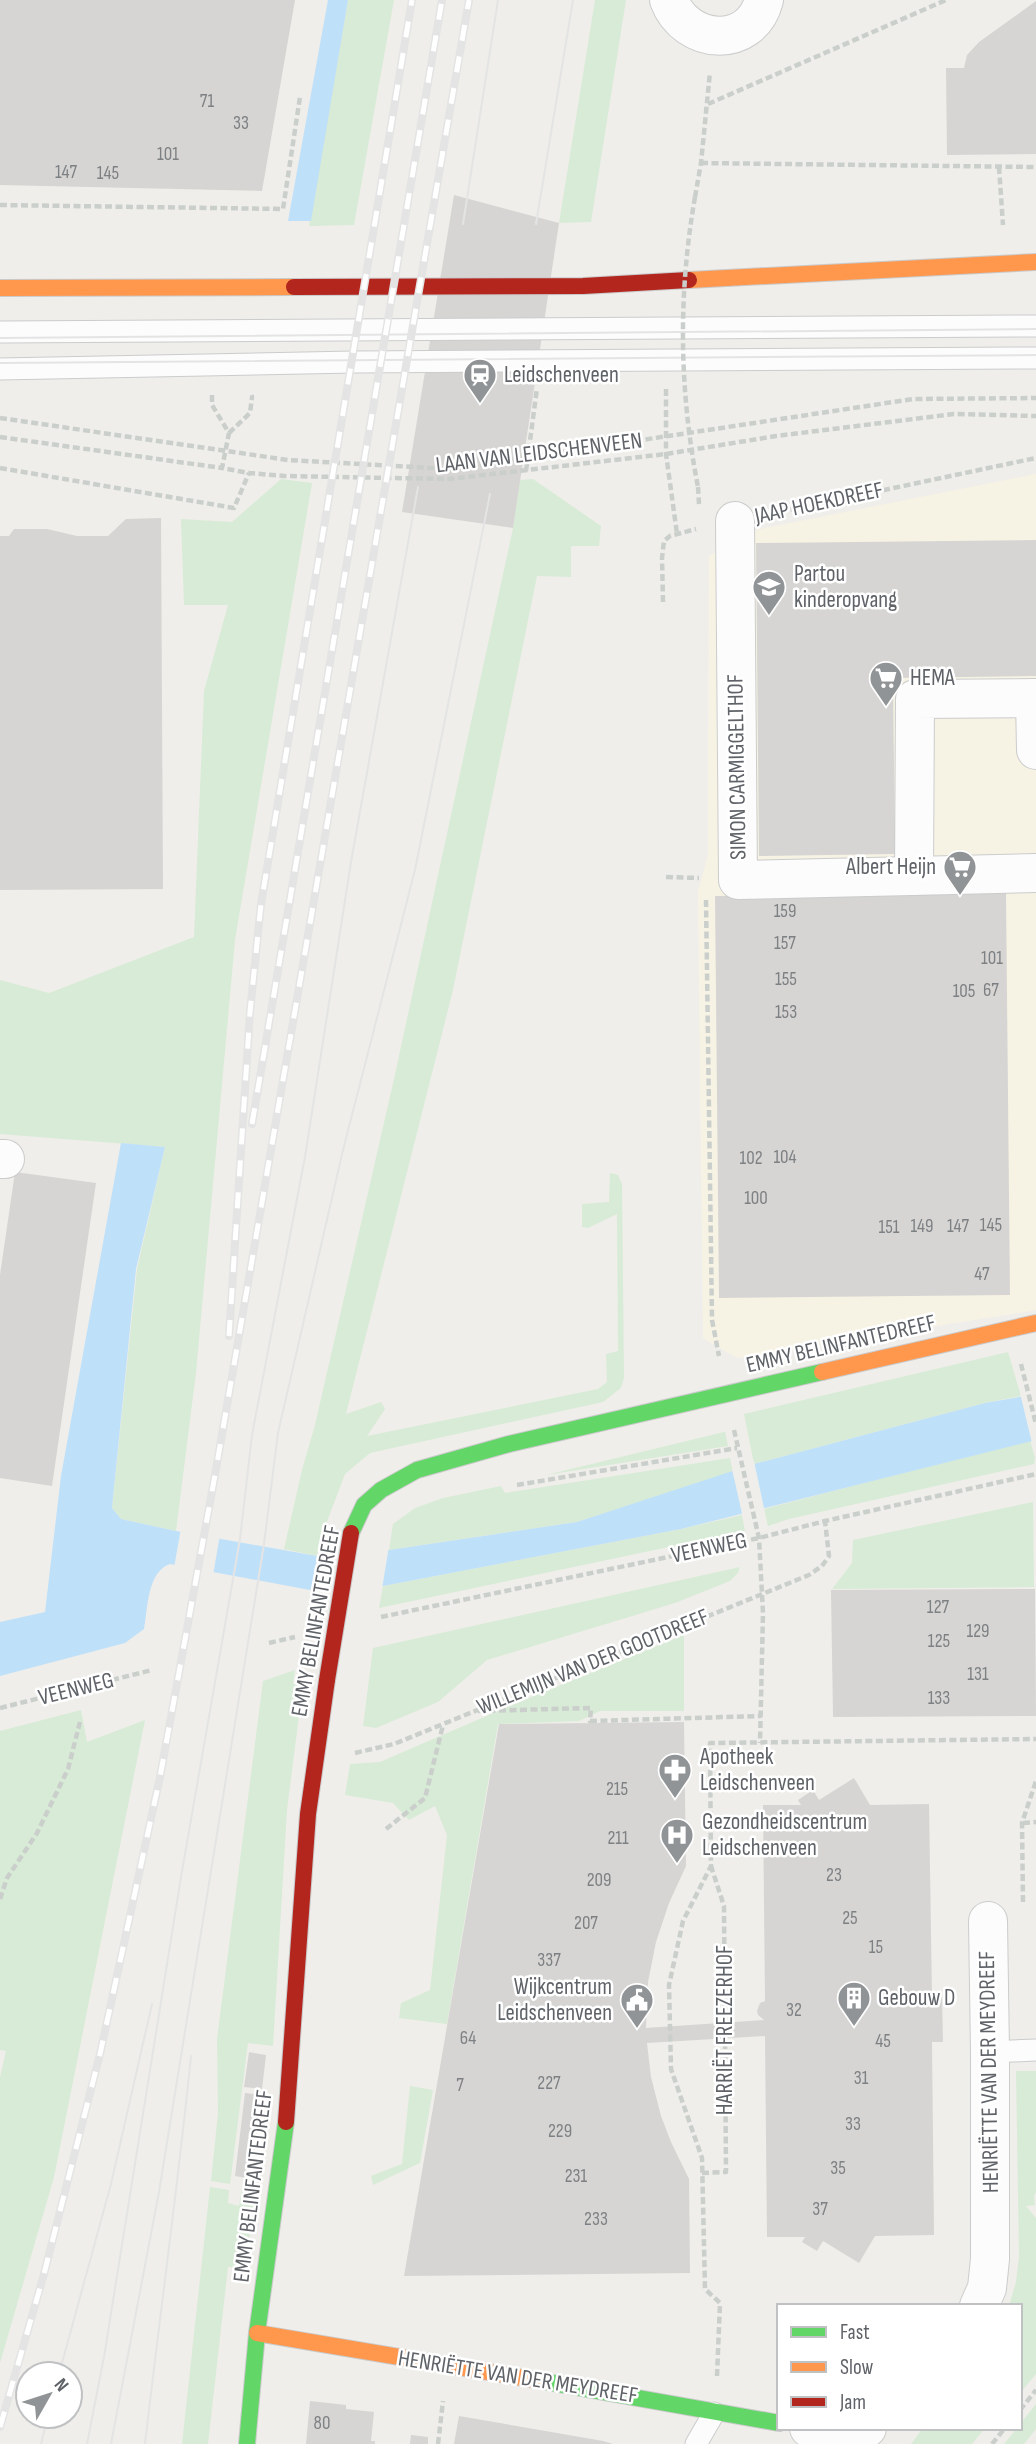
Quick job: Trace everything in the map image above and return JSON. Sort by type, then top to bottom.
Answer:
[{"type":"street","points":[[668,0],[683,23],[697,32],[713,36],[744,28],[755,18],[764,0]]},
{"type":"street","points":[[0,288],[583,286],[1036,262]]},
{"type":"street","name":"SIMON CARMIGGELTHOF","points":[[735,521],[738,880],[1036,873]]},
{"type":"street","points":[[914,876],[915,699],[1036,698],[1036,750]]},
{"type":"street","name":"EMMY BELINFANTEDREEF","points":[[247,2444],[257,2333],[289,2098],[308,1814],[315,1752],[351,1533],[364,1505],[381,1490],[417,1470],[509,1444],[1036,1323]]},
{"type":"street","name":"HENRIËTTE VAN DER MEYDREEF","points":[[980,2304],[987,2288],[990,2259],[988,1921]]},
{"type":"street","name":"HENRIËTTE VAN DER MEYDREEF","points":[[257,2333],[777,2423]]},
{"type":"street","points":[[844,2430],[864,2430]]},
{"type":"lane","points":[[0,332],[1036,326]]},
{"type":"lane","points":[[0,369],[354,362],[1036,358]]},
{"type":"lane","points":[[990,2052],[1036,2050]]},
{"type":"lane","points":[[696,2444],[714,2413]]},
{"type":"path","points":[[708,104],[946,0]]},
{"type":"path","points":[[699,503],[683,372],[684,288],[688,237],[708,104],[713,36]]},
{"type":"path","points":[[0,205],[283,209],[300,97]]},
{"type":"path","points":[[701,163],[1036,167]]},
{"type":"path","points":[[999,167],[1003,225]]},
{"type":"path","points":[[526,471],[536,390]]},
{"type":"path","points":[[663,602],[664,541],[677,534],[666,454],[666,390]]},
{"type":"path","points":[[222,468],[229,433],[250,412],[252,397]]},
{"type":"path","name":"LAAN VAN LEIDSCHENVEEN","points":[[0,418],[288,460],[450,468],[913,399],[1036,398]]},
{"type":"path","points":[[212,405],[229,433]]},
{"type":"path","points":[[0,437],[249,473],[449,479],[666,454],[776,436],[954,414],[1036,416]]},
{"type":"path","name":"JAAP HOEKDREEF","points":[[677,534],[1036,458]]},
{"type":"path","points":[[0,468],[234,508],[249,473]]},
{"type":"path","points":[[706,892],[712,1320],[737,1448],[759,1538],[762,1593],[760,1743]]},
{"type":"path","points":[[1025,1382],[1036,1424]]},
{"type":"path","points":[[517,1485],[737,1448]]},
{"type":"path","name":"VEENWEG","points":[[382,1617],[759,1538],[1036,1474]]},
{"type":"path","name":"WILLEMIJN VAN DER GOOTDREEF","points":[[315,1752],[341,1754],[369,1751],[394,1744],[808,1575],[822,1566],[829,1556],[825,1521]]},
{"type":"path","points":[[269,1643],[302,1635]]},
{"type":"path","name":"VEENWEG","points":[[0,1709],[152,1670]]},
{"type":"path","points":[[474,1711],[591,1708],[590,1721],[761,1716]]},
{"type":"path","points":[[0,1899],[7,1878],[37,1833],[68,1769],[80,1722]]},
{"type":"path","points":[[386,1829],[425,1798],[443,1724]]},
{"type":"path","name":"HARRIËT FREEZERHOF","points":[[702,2173],[726,2172],[724,1906],[711,1866],[710,1744],[1036,1739]]},
{"type":"path","points":[[1023,1885],[1022,1823],[1036,1781]]},
{"type":"path","points":[[1022,1823],[1036,1822]]},
{"type":"path","name":"HARRIËT FREEZERHOF","points":[[711,1866],[683,1921],[669,1985],[671,2069],[702,2158],[705,2289],[720,2303],[720,2346]]},
{"type":"path","points":[[1023,2402],[1036,2390]]},
{"type":"path","points":[[992,2444],[1003,2430]]},
{"type":"shaded area","points":[[1036,474],[1036,1310],[737,1358],[703,1338],[698,892],[708,855],[709,556],[750,531]]},
{"type":"green space","points":[[348,0],[394,0],[354,225],[309,226]]},
{"type":"green space","points":[[595,0],[626,0],[591,222],[559,223]]},
{"type":"green space","points":[[281,479],[312,483],[235,940],[196,1373],[176,1531],[121,1519],[112,1508],[137,1269],[165,1147],[0,1134],[0,980],[49,993],[194,937],[204,691],[228,605],[184,605],[181,519],[232,522]]},
{"type":"green space","points":[[533,479],[601,526],[599,546],[571,546],[571,577],[537,576],[453,990],[346,1414],[381,1402],[385,1409],[367,1436],[598,1389],[607,1382],[606,1354],[618,1351],[617,1214],[588,1228],[582,1227],[582,1204],[609,1202],[610,1173],[618,1175],[622,1184],[624,1378],[621,1388],[603,1402],[370,1453],[345,1474],[320,1540],[317,1556],[284,1549],[394,1079],[513,528],[520,480]]},
{"type":"green space","points":[[1008,1352],[1021,1396],[985,1403],[754,1464],[744,1414]]},
{"type":"green space","points":[[724,1432],[728,1446],[546,1475]]},
{"type":"green space","points":[[1030,1440],[1034,1464],[768,1526],[764,1509]]},
{"type":"green space","points":[[730,1458],[733,1472],[577,1522],[389,1550],[393,1524],[415,1508],[443,1498],[501,1486],[505,1493]]},
{"type":"green space","points":[[1033,1502],[1034,1587],[832,1589],[852,1563],[853,1540]]},
{"type":"green space","points":[[742,1515],[745,1531],[379,1608],[383,1586]]},
{"type":"green space","points":[[740,1567],[730,1581],[675,1603],[487,1660],[438,1702],[376,1728],[363,1726],[373,1648]]},
{"type":"green space","points":[[684,1635],[684,1711],[600,1711],[579,1721],[498,1724],[447,2024],[399,2018],[401,2003],[430,1990],[447,1835],[435,1806],[409,1820],[393,1803],[345,1795],[350,1764],[380,1762]]},
{"type":"green space","points":[[295,1670],[293,1684],[303,1684],[287,1810],[273,2046],[248,2043],[230,2184],[211,2181],[218,2113],[217,2039],[263,1681]]},
{"type":"green space","points":[[81,1710],[87,1742],[145,1720],[54,2177],[0,2363],[0,2077],[6,2051],[0,2050],[0,1731]]},
{"type":"green space","points":[[1016,2071],[1036,2071],[1036,2192],[1035,2205],[1026,2206],[1036,2218],[1036,2374],[1022,2391],[1022,2304],[1010,2304],[1019,2256]]},
{"type":"green space","points":[[410,2086],[433,2090],[420,2163],[373,2185],[371,2176],[402,2164]]},
{"type":"green space","points":[[210,2187],[229,2190],[228,2203],[239,2206],[242,2188],[256,2190],[245,2269],[228,2267],[208,2444],[182,2444]]},
{"type":"green space","points":[[1036,2404],[1036,2429],[1024,2444],[1004,2444],[1015,2430],[1022,2430],[1022,2422]]},
{"type":"green space","points":[[922,2430],[983,2430],[972,2444],[911,2444]]},
{"type":"water","points":[[328,0],[348,0],[311,221],[288,221]]},
{"type":"water","points":[[121,1143],[165,1147],[136,1269],[112,1508],[121,1519],[317,1556],[389,1550],[577,1522],[754,1464],[985,1403],[1036,1394],[1036,1440],[681,1529],[383,1586],[310,1590],[170,1564],[162,1568],[153,1583],[144,1629],[125,1643],[0,1676],[0,1622],[45,1612],[61,1476]]},
{"type":"pier","points":[[1036,1390],[1036,1443],[1032,1443],[1020,1393]]},
{"type":"pier","points":[[754,1461],[765,1513],[743,1518],[732,1469]]},
{"type":"pier","points":[[181,1528],[220,1535],[213,1575],[174,1568]]},
{"type":"pier","points":[[389,1546],[382,1589],[311,1593],[318,1552]]},
{"type":"building","points":[[0,0],[295,0],[262,191],[0,185]]},
{"type":"building","points":[[1036,1],[1036,154],[947,155],[946,68],[964,68],[967,55],[979,42]]},
{"type":"building","points":[[454,195],[559,223],[513,528],[402,512]]},
{"type":"building","points":[[161,518],[163,889],[0,890],[0,536],[9,536],[14,529],[47,529],[77,536],[108,536],[126,519]]},
{"type":"building","points":[[1036,540],[1036,676],[893,678],[895,854],[759,856],[756,543]]},
{"type":"building","points":[[1006,893],[1010,1295],[719,1298],[715,896]]},
{"type":"building","points":[[15,1172],[96,1183],[52,1486],[0,1478],[0,1275]]},
{"type":"building","points":[[1035,1589],[1036,1716],[833,1717],[831,1590]]},
{"type":"building","points":[[684,1722],[686,1866],[669,1903],[656,1942],[648,1982],[646,2028],[764,2020],[757,2011],[760,2003],[765,2001],[763,1805],[801,1805],[798,1800],[813,1790],[819,1800],[854,1778],[870,1805],[929,1804],[932,1997],[942,1997],[943,2042],[932,2042],[934,2235],[875,2236],[859,2263],[823,2241],[817,2251],[802,2242],[805,2237],[767,2237],[765,2036],[647,2043],[651,2077],[661,2116],[689,2179],[690,2273],[404,2276],[499,1724]]},
{"type":"building","points":[[249,2052],[266,2055],[262,2089],[244,2087]]},
{"type":"building","points":[[245,2093],[262,2095],[252,2179],[235,2176]]},
{"type":"building","points":[[310,2401],[346,2405],[346,2409],[374,2412],[371,2441],[375,2441],[375,2444],[306,2444]]},
{"type":"building","points":[[459,2416],[603,2441],[613,2444],[454,2444]]},
{"type":"building","points":[[411,2435],[428,2437],[428,2444],[410,2444]]},
{"type":"tram line","points":[[463,224],[498,0]]},
{"type":"tram line","points":[[536,224],[573,0]]},
{"type":"tram line","points":[[0,338],[1036,329]]},
{"type":"tram line","points":[[0,363],[1036,355]]},
{"type":"tram line","points":[[87,2444],[104,2357],[181,1877],[240,1539],[252,1435],[305,1157],[351,862],[418,487]]},
{"type":"tram line","points":[[111,2444],[159,2192],[264,1544],[278,1433],[343,1150],[415,870],[490,494]]},
{"type":"tram line","points":[[63,2360],[111,2184],[152,2004]]},
{"type":"tram line","points":[[145,2444],[191,2056]]},
{"type":"tram line","points":[[41,2444],[44,2430]]},
{"type":"railway","points":[[229,1336],[250,1012],[261,904],[412,0]]},
{"type":"railway","points":[[252,1124],[442,0]]},
{"type":"railway","points":[[0,2427],[44,2274],[100,2054],[160,1777],[215,1475],[469,0]]},
{"type":"traffic: fast","points":[[351,1533],[364,1505],[381,1490],[417,1470],[509,1444],[822,1372]]},
{"type":"traffic: fast","points":[[247,2444],[257,2333],[286,2122]]},
{"type":"traffic: fast","points":[[536,2380],[777,2423]]},
{"type":"traffic: slow","points":[[689,280],[1036,262]]},
{"type":"traffic: slow","points":[[0,288],[294,287]]},
{"type":"traffic: slow","points":[[822,1372],[1036,1323]]},
{"type":"traffic: slow","points":[[257,2333],[536,2380]]},
{"type":"traffic: jam","points":[[294,287],[583,286],[689,280]]},
{"type":"traffic: jam","points":[[327,1680],[351,1533]]},
{"type":"traffic: jam","points":[[286,2122],[308,1814],[327,1680]]},
{"type":"place","name":"Leidschenveen","points":[[480,405]]},
{"type":"place","name":"Partou kinderopvang","points":[[769,617]]},
{"type":"place","name":"HEMA","points":[[886,708]]},
{"type":"place","name":"Albert Heijn","points":[[960,897]]},
{"type":"place","name":"Apotheek Leidschenveen","points":[[675,1800]]},
{"type":"place","name":"Gezondheidscentrum Leidschenveen","points":[[677,1865]]},
{"type":"place","name":"Gebouw D","points":[[854,2028]]},
{"type":"place","name":"Wijkcentrum Leidschenveen","points":[[637,2030]]}]
